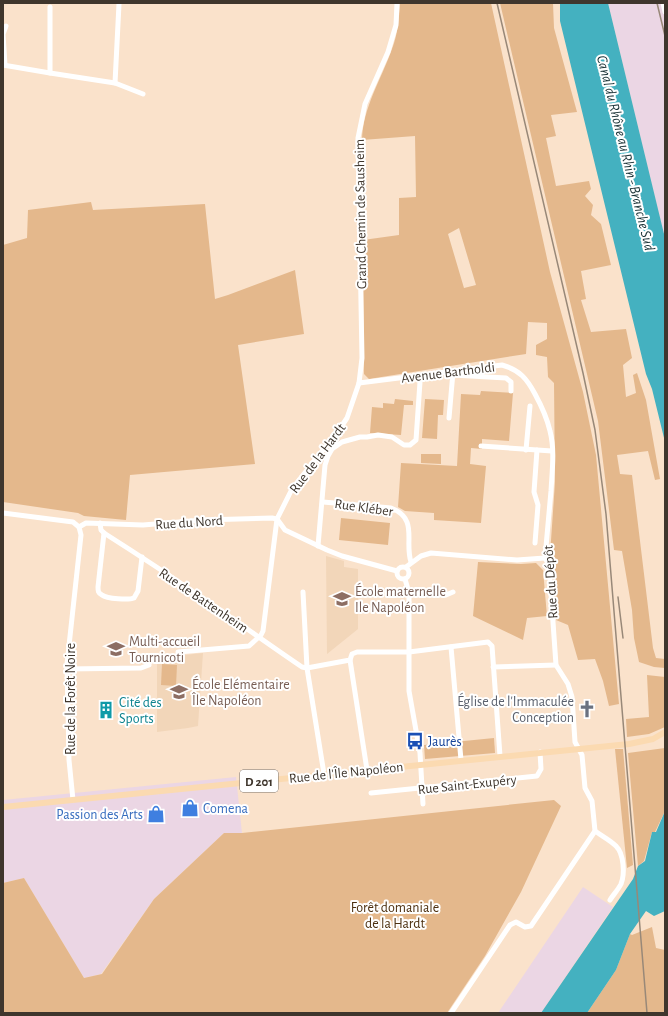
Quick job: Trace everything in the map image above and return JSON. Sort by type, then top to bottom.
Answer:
[{"type":"main road","name":"Rue de l'Île Napoléon","points":[[3,807],[642,742],[653,739],[665,732]]},
{"type":"street","name":"Grand Chemin de Sausheim","points":[[359,383],[362,358],[358,138],[365,104],[388,52],[396,25],[397,3]]},
{"type":"street","points":[[663,3],[665,12]]},
{"type":"street","points":[[115,83],[119,4]]},
{"type":"street","points":[[50,7],[50,73]]},
{"type":"street","points":[[6,26],[3,34],[4,65],[115,83],[143,94]]},
{"type":"street","name":"Avenue Bartholdi","points":[[359,383],[419,375],[453,373],[490,366],[502,365],[513,368],[522,374],[539,402],[550,430],[552,451]]},
{"type":"street","points":[[489,376],[490,366]]},
{"type":"street","points":[[449,418],[453,373],[509,379],[511,382],[511,392]]},
{"type":"street","points":[[318,546],[326,462],[330,452],[339,443],[360,437],[378,435],[392,437],[404,445],[410,445],[413,443],[416,440],[419,375]]},
{"type":"street","name":"Rue de la Hardt","points":[[258,638],[263,631],[277,519],[292,489],[344,423],[354,401],[359,383]]},
{"type":"street","points":[[526,450],[530,406]]},
{"type":"street","points":[[481,446],[552,451]]},
{"type":"street","points":[[535,543],[538,505],[534,492],[537,450]]},
{"type":"street","name":"Rue du Dépôt","points":[[552,451],[552,475],[545,558],[548,565],[556,665]]},
{"type":"street","name":"Rue Kléber","points":[[323,502],[391,508],[399,512],[405,517],[409,525],[411,562]]},
{"type":"street","points":[[3,513],[73,522],[80,526],[86,523],[100,523],[101,530],[104,534],[98,587],[99,593],[106,597],[134,598],[138,591],[142,558]]},
{"type":"street","points":[[277,519],[285,530],[318,546],[342,556],[397,571]]},
{"type":"street","name":"Rue du Nord","points":[[100,523],[143,525],[212,520],[277,519]]},
{"type":"street","name":"Rue de la Forêt Noire","points":[[73,800],[69,760],[67,669],[81,535],[80,526]]},
{"type":"street","points":[[275,534],[285,530]]},
{"type":"street","name":"Rue de Battenheim","points":[[104,534],[200,596],[258,638],[302,667],[308,668]]},
{"type":"street","points":[[397,571],[401,567],[406,567],[421,556],[431,553],[517,560],[545,558]]},
{"type":"street","points":[[405,579],[409,573],[406,567]]},
{"type":"street","points":[[397,571],[399,577],[405,579]]},
{"type":"street","points":[[405,579],[409,593],[409,691],[421,765],[423,804]]},
{"type":"street","points":[[303,592],[308,668],[324,774]]},
{"type":"street","points":[[409,593],[446,595],[453,592]]},
{"type":"street","points":[[178,652],[249,646],[258,638]]},
{"type":"street","points":[[367,770],[350,660],[352,654],[357,652],[409,652],[488,642],[492,646],[500,756]]},
{"type":"street","points":[[451,647],[461,760]]},
{"type":"street","points":[[308,668],[350,660]]},
{"type":"street","points":[[67,669],[141,668],[149,665]]},
{"type":"street","points":[[451,1013],[510,925],[516,922],[526,927],[530,926],[595,831],[592,801],[585,788],[582,755],[575,742],[572,697],[568,684],[556,665],[493,667]]},
{"type":"street","name":"Rue Saint-Exupéry","points":[[371,793],[537,776],[541,769],[540,752]]},
{"type":"street","points":[[595,831],[616,846],[622,859],[623,877],[621,884],[610,900]]},
{"type":"shaded area","points":[[608,3],[665,3],[665,239]]},
{"type":"shaded area","name":"École maternelle Ile Napoléon","points":[[326,556],[344,561],[344,567],[358,569],[358,629],[327,654]]},
{"type":"shaded area","name":"École Elémentaire Île Napoléon","points":[[203,653],[198,726],[157,732],[157,658]]},
{"type":"shaded area","points":[[236,777],[242,833],[224,833],[154,899],[101,974],[84,978],[24,878],[3,883],[3,800]]},
{"type":"shaded area","points":[[583,887],[613,907],[541,1013],[498,1013]]},
{"type":"green space","points":[[400,3],[491,3],[550,272],[583,392],[596,455],[619,704],[609,706],[603,681],[595,659],[578,660],[568,625],[556,620],[550,555],[555,482],[554,383],[548,377],[547,357],[536,355],[536,345],[547,339],[547,323],[528,322],[526,354],[369,379],[364,374],[363,240],[399,235],[399,198],[416,197],[415,136],[362,140],[363,128],[369,105],[396,38]],"holes":[[[459,228],[476,285],[464,288],[448,234]]]},
{"type":"green space","points":[[500,3],[553,3],[554,28],[577,112],[551,115],[556,136],[546,138],[556,186],[589,181],[591,189],[585,196],[593,205],[591,215],[601,224],[611,265],[581,271],[586,299],[581,300],[591,332],[626,329],[632,358],[623,365],[626,397],[636,393],[633,375],[637,373],[646,400],[660,479],[655,480],[648,451],[617,455],[620,474],[632,475],[653,648],[656,658],[665,659],[665,668],[654,667],[639,662],[634,638],[632,610],[622,551],[614,550],[598,421]]},
{"type":"green space","points":[[91,202],[93,210],[205,204],[215,299],[295,270],[304,334],[238,345],[255,464],[130,475],[126,520],[84,516],[78,513],[3,502],[3,245],[27,238],[28,210]]},
{"type":"green space","points":[[481,391],[513,393],[509,441],[482,439],[482,449],[471,448],[470,464],[486,466],[481,523],[434,520],[434,513],[405,511],[398,507],[401,463],[457,466],[461,394],[480,395]]},
{"type":"green space","points":[[395,399],[413,401],[413,405],[404,405],[401,435],[370,433],[372,407],[383,408],[383,403],[394,404]]},
{"type":"green space","points":[[425,399],[444,400],[443,415],[438,415],[437,439],[422,438]]},
{"type":"green space","points":[[421,454],[441,454],[441,464],[421,463]]},
{"type":"green space","points":[[341,518],[390,523],[388,545],[339,540]]},
{"type":"green space","points":[[478,562],[521,564],[536,563],[543,570],[547,616],[527,618],[523,640],[473,616]]},
{"type":"green space","points":[[162,664],[177,665],[176,686],[161,685]]},
{"type":"green space","points":[[647,675],[665,677],[665,727],[649,734],[627,737],[626,719],[649,717]]},
{"type":"green space","points":[[494,738],[495,753],[425,759],[424,745]]},
{"type":"green space","points":[[665,748],[665,811],[655,832],[652,832],[644,861],[638,866],[628,753]]},
{"type":"green space","points":[[615,749],[623,749],[633,865],[627,868]]},
{"type":"green space","name":"Forêt domaniale de la Hardt","points":[[554,800],[561,806],[521,892],[485,956],[447,1013],[3,1013],[3,883],[24,878],[84,978],[102,974],[154,899],[224,833],[242,833]]},
{"type":"green space","points":[[652,927],[656,948],[665,950],[665,1013],[587,1013],[616,970],[630,934],[632,935]]},
{"type":"water","name":"Canal du Rhône au Rhin - Branche Sud","points":[[560,3],[608,3],[665,238],[665,442],[652,389],[646,374],[560,21]]},
{"type":"water","points":[[665,811],[665,911],[654,916],[646,911],[630,934],[616,970],[587,1013],[541,1013],[633,879],[638,866],[645,861],[652,832],[656,832]]},
{"type":"railway","points":[[497,3],[595,430],[606,514],[647,1013]]},
{"type":"railway","points":[[657,3],[665,36]]},
{"type":"railway","points":[[618,597],[623,638]]},
{"type":"place","name":"École maternelle Ile Napoléon","points":[[342,599]]},
{"type":"place","name":"Multi-accueil Tournicoti","points":[[116,649]]},
{"type":"place","name":"École Elémentaire Île Napoléon","points":[[179,692]]},
{"type":"place","name":"Église de l'Immaculée Conception","points":[[587,709]]},
{"type":"place","name":"Cité des Sports","points":[[106,710]]},
{"type":"place","name":"Jaurès","points":[[415,741]]},
{"type":"place","name":"Comena","points":[[190,808]]},
{"type":"place","name":"Passion des Arts","points":[[156,814]]}]
